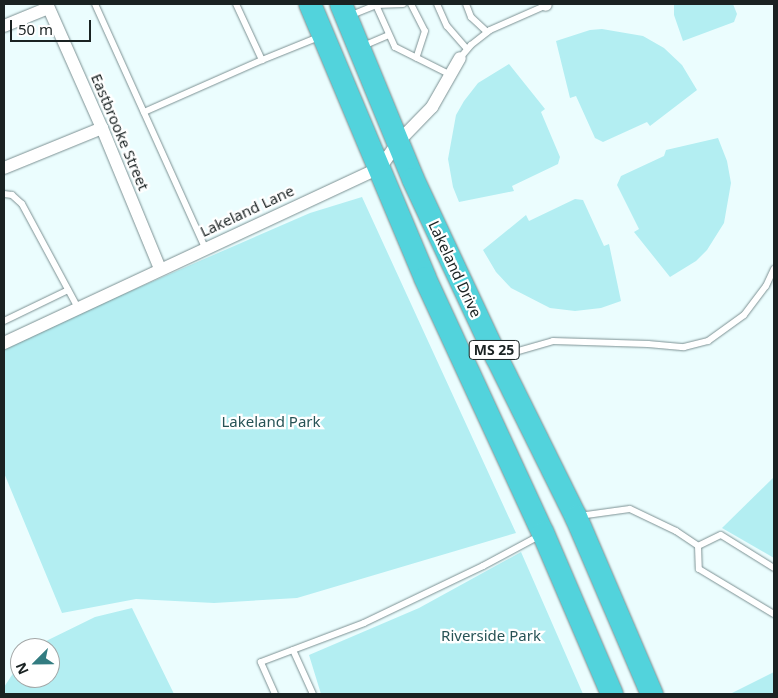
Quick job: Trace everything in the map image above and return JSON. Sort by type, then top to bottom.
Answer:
[{"type":"highway","name":"Lakeland Drive","points":[[310,4],[426,278],[543,533],[612,694]]},
{"type":"highway","name":"Lakeland Drive","points":[[344,11],[413,179],[497,358],[576,517],[652,694]]},
{"type":"highway","points":[[467,370],[497,358]]},
{"type":"highway","points":[[543,533],[576,517]]},
{"type":"street","name":"Eastbrooke Street","points":[[4,26],[47,6],[102,128],[160,269]]},
{"type":"street","points":[[380,168],[398,142],[432,107],[449,74],[464,54]]},
{"type":"street","points":[[4,168],[102,128]]},
{"type":"street","name":"Lakeland Lane","points":[[4,342],[380,168]]},
{"type":"lane","points":[[95,4],[205,248]]},
{"type":"lane","points":[[236,4],[262,60]]},
{"type":"lane","points":[[344,11],[376,5],[403,4]]},
{"type":"lane","points":[[411,4],[425,32],[416,58]]},
{"type":"lane","points":[[437,4],[447,26],[464,54],[487,32],[547,4]]},
{"type":"lane","points":[[466,4],[471,17],[487,32]]},
{"type":"lane","points":[[376,5],[395,47],[449,74]]},
{"type":"lane","points":[[359,47],[389,35]]},
{"type":"lane","points":[[144,112],[262,60],[324,36]]},
{"type":"lane","points":[[4,194],[12,195],[20,201],[78,308]]},
{"type":"lane","points":[[497,358],[553,341],[684,347],[708,341],[744,315],[766,286],[774,269]]},
{"type":"lane","points":[[4,321],[68,290]]},
{"type":"lane","points":[[576,517],[630,509],[676,531],[698,546]]},
{"type":"lane","points":[[275,694],[260,662],[364,623],[424,595],[543,533]]},
{"type":"lane","points":[[698,546],[721,535],[774,568]]},
{"type":"lane","points":[[698,546],[699,568],[774,614]]},
{"type":"lane","points":[[293,650],[313,694]]},
{"type":"green space","points":[[674,4],[733,4],[737,14],[734,22],[683,41],[674,15]]},
{"type":"green space","points":[[602,29],[643,36],[664,48],[682,65],[697,90],[650,126],[647,122],[603,142],[595,138],[576,96],[570,98],[556,41],[590,30]]},
{"type":"green space","points":[[509,64],[545,109],[541,112],[560,157],[558,164],[512,186],[514,191],[459,202],[453,187],[448,159],[456,115],[478,83]]},
{"type":"green space","points":[[718,138],[727,161],[731,183],[724,223],[707,250],[696,261],[670,277],[634,232],[639,229],[617,185],[621,176],[664,156],[666,150]]},
{"type":"green space","name":"Lakeland Park","points":[[362,197],[516,533],[297,598],[214,603],[136,599],[62,613],[4,473],[4,346],[310,213]]},
{"type":"green space","points":[[575,199],[583,200],[604,246],[609,244],[621,301],[601,308],[575,311],[550,308],[511,288],[496,272],[483,250],[526,215],[529,221]]},
{"type":"green space","points":[[774,477],[774,558],[722,528]]},
{"type":"green space","name":"Riverside Park","points":[[521,552],[583,694],[321,694],[309,655],[419,608]]},
{"type":"green space","points":[[132,608],[174,694],[4,694],[4,687],[10,678],[10,688],[60,688],[60,638],[52,638],[95,617]]},
{"type":"green space","points":[[774,672],[774,694],[730,694]]}]
